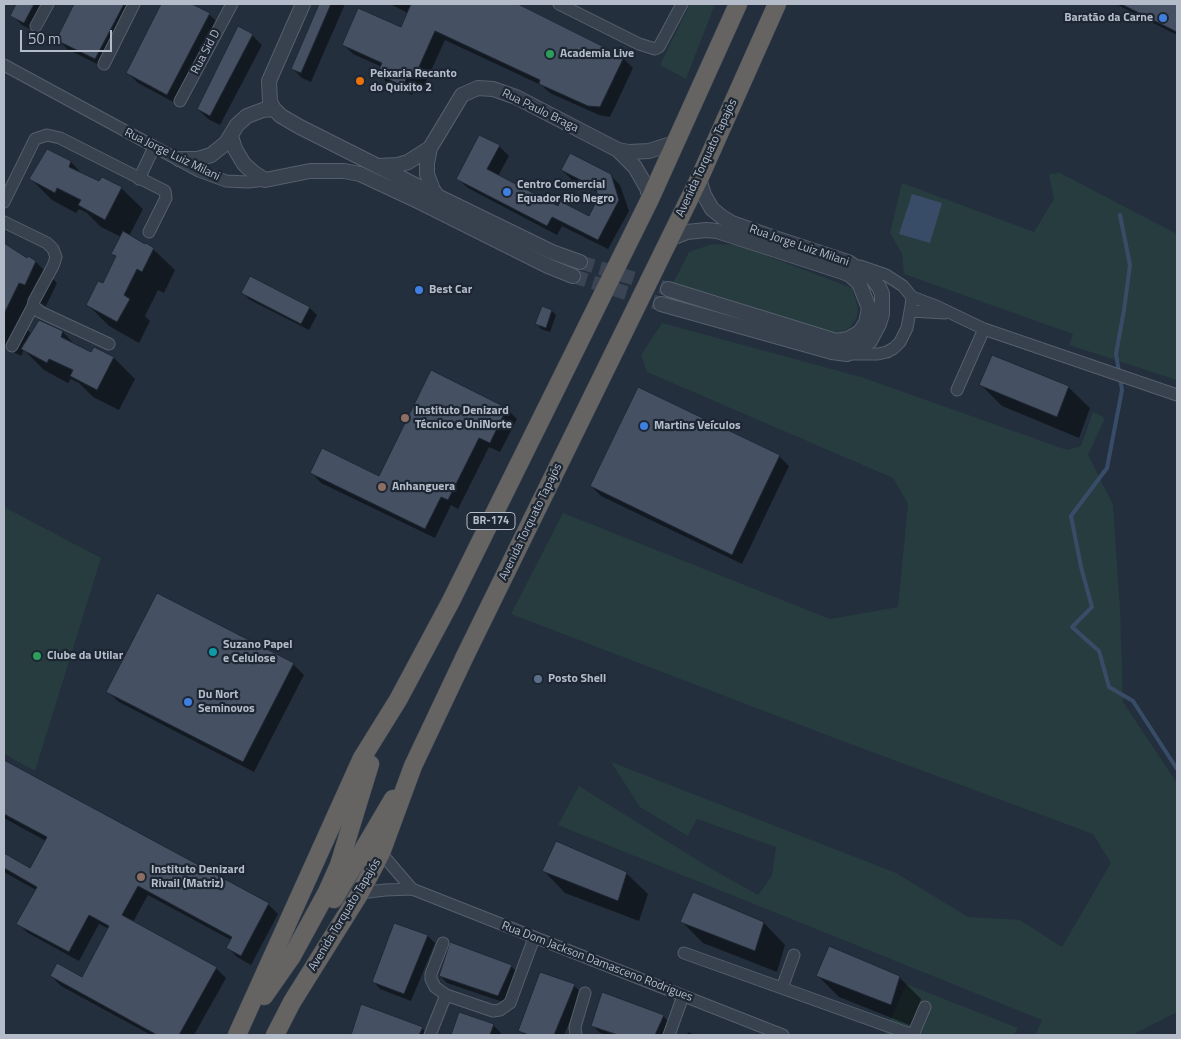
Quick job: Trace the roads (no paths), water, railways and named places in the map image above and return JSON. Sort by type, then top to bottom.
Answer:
[{"type":"highway","name":"BR-174","points":[[238,1035],[362,758],[380,730],[451,601],[650,199],[738,4]]},
{"type":"highway","name":"Avenida Torquato Tapajós","points":[[275,1035],[292,1002],[360,893],[381,853],[413,766],[699,179],[777,4]]},
{"type":"highway","points":[[292,1002],[312,945],[326,914],[413,766]]},
{"type":"street","points":[[36,26],[48,4]]},
{"type":"street","points":[[104,64],[134,4]]},
{"type":"street","name":"Rua Sid D","points":[[180,101],[232,4]]},
{"type":"street","points":[[303,4],[269,81],[269,92],[274,109],[281,116],[300,128],[439,197],[552,252],[580,262]]},
{"type":"street","points":[[559,4],[639,44],[655,49],[659,47],[682,4]]},
{"type":"street","name":"Rua Jorge Luiz Milani","points":[[4,65],[199,171],[226,181],[248,182],[310,172],[344,171],[360,174],[572,276]]},
{"type":"street","name":"Rua Paulo Braga","points":[[439,197],[433,190],[427,174],[430,148],[462,95],[478,88],[493,89],[516,97],[618,150],[635,167],[647,188],[650,199]]},
{"type":"street","points":[[179,159],[198,159],[211,155],[220,149],[232,136],[238,125],[247,116],[263,110],[274,109]]},
{"type":"street","points":[[4,202],[35,139],[47,135],[60,138],[165,191],[166,198],[149,232]]},
{"type":"street","points":[[232,136],[235,149],[244,164],[265,180]]},
{"type":"street","name":"Rua Paulo Braga","points":[[618,150],[649,152],[674,143]]},
{"type":"street","points":[[139,179],[154,147]]},
{"type":"street","name":"Rua Paulo Braga","points":[[377,166],[398,165],[408,162],[430,148]]},
{"type":"street","name":"Rua Jorge Luiz Milani","points":[[699,179],[704,195],[712,209],[727,220],[848,262],[872,278],[879,287],[883,304],[880,324],[870,341],[846,354]]},
{"type":"street","points":[[4,222],[47,243],[54,249],[56,257],[12,346]]},
{"type":"street","name":"Rua Jorge Luiz Milani","points":[[668,289],[836,341],[848,339],[860,332],[866,323],[869,308],[859,283],[843,272],[717,231],[686,232],[669,239]]},
{"type":"street","points":[[848,262],[886,275],[903,286],[912,297],[984,329],[1177,395]]},
{"type":"street","points":[[661,304],[832,352],[878,354],[887,352],[900,342],[907,328],[912,297]]},
{"type":"street","points":[[33,306],[40,312],[109,344]]},
{"type":"street","points":[[910,311],[951,313]]},
{"type":"street","points":[[957,390],[984,329]]},
{"type":"street","name":"Rua Dom Jackson Damasceno Rodrigues","points":[[381,853],[412,889]]},
{"type":"street","name":"Rua Dom Jackson Damasceno Rodrigues","points":[[360,893],[412,889],[782,1035]]},
{"type":"street","points":[[443,943],[431,974],[431,979],[435,986],[446,995],[493,1011],[500,1010],[510,1003],[534,938]]},
{"type":"street","points":[[684,953],[913,1035],[925,1007]]},
{"type":"street","points":[[782,988],[794,955]]},
{"type":"street","points":[[576,1035],[575,1027],[584,993]]},
{"type":"street","points":[[430,1035],[446,995]]},
{"type":"street","points":[[668,1035],[683,996]]},
{"type":"water","points":[[912,194],[942,203],[930,243],[899,234]]},
{"type":"waterway","points":[[1120,215],[1130,265],[1116,354],[1122,390],[1107,468],[1071,516],[1081,567],[1092,607],[1072,627],[1099,651],[1109,687],[1133,701],[1177,769]]},
{"type":"tunnel","points":[[580,262],[668,289]]},
{"type":"tunnel","points":[[573,276],[661,304]]},
{"type":"place","name":"Baratão da Carne","points":[[1163,18]]},
{"type":"place","name":"Academia Live","points":[[550,54]]},
{"type":"place","name":"Peixaria Recanto do Quixito 2","points":[[360,81]]},
{"type":"place","name":"Centro Comercial Equador Rio Negro","points":[[507,192]]},
{"type":"place","name":"Best Car","points":[[419,290]]},
{"type":"place","name":"Instituto Denizard Técnico e UniNorte","points":[[405,418]]},
{"type":"place","name":"Martins Veículos","points":[[644,426]]},
{"type":"place","name":"Anhanguera","points":[[382,487]]},
{"type":"place","name":"Suzano Papel e Celulose","points":[[213,652]]},
{"type":"place","name":"Clube da Utilar","points":[[37,656]]},
{"type":"place","name":"Posto Shell","points":[[538,679]]},
{"type":"place","name":"Du Nort Seminovos","points":[[188,702]]},
{"type":"place","name":"Instituto Denizard Rivail (Matriz)","points":[[141,877]]}]
